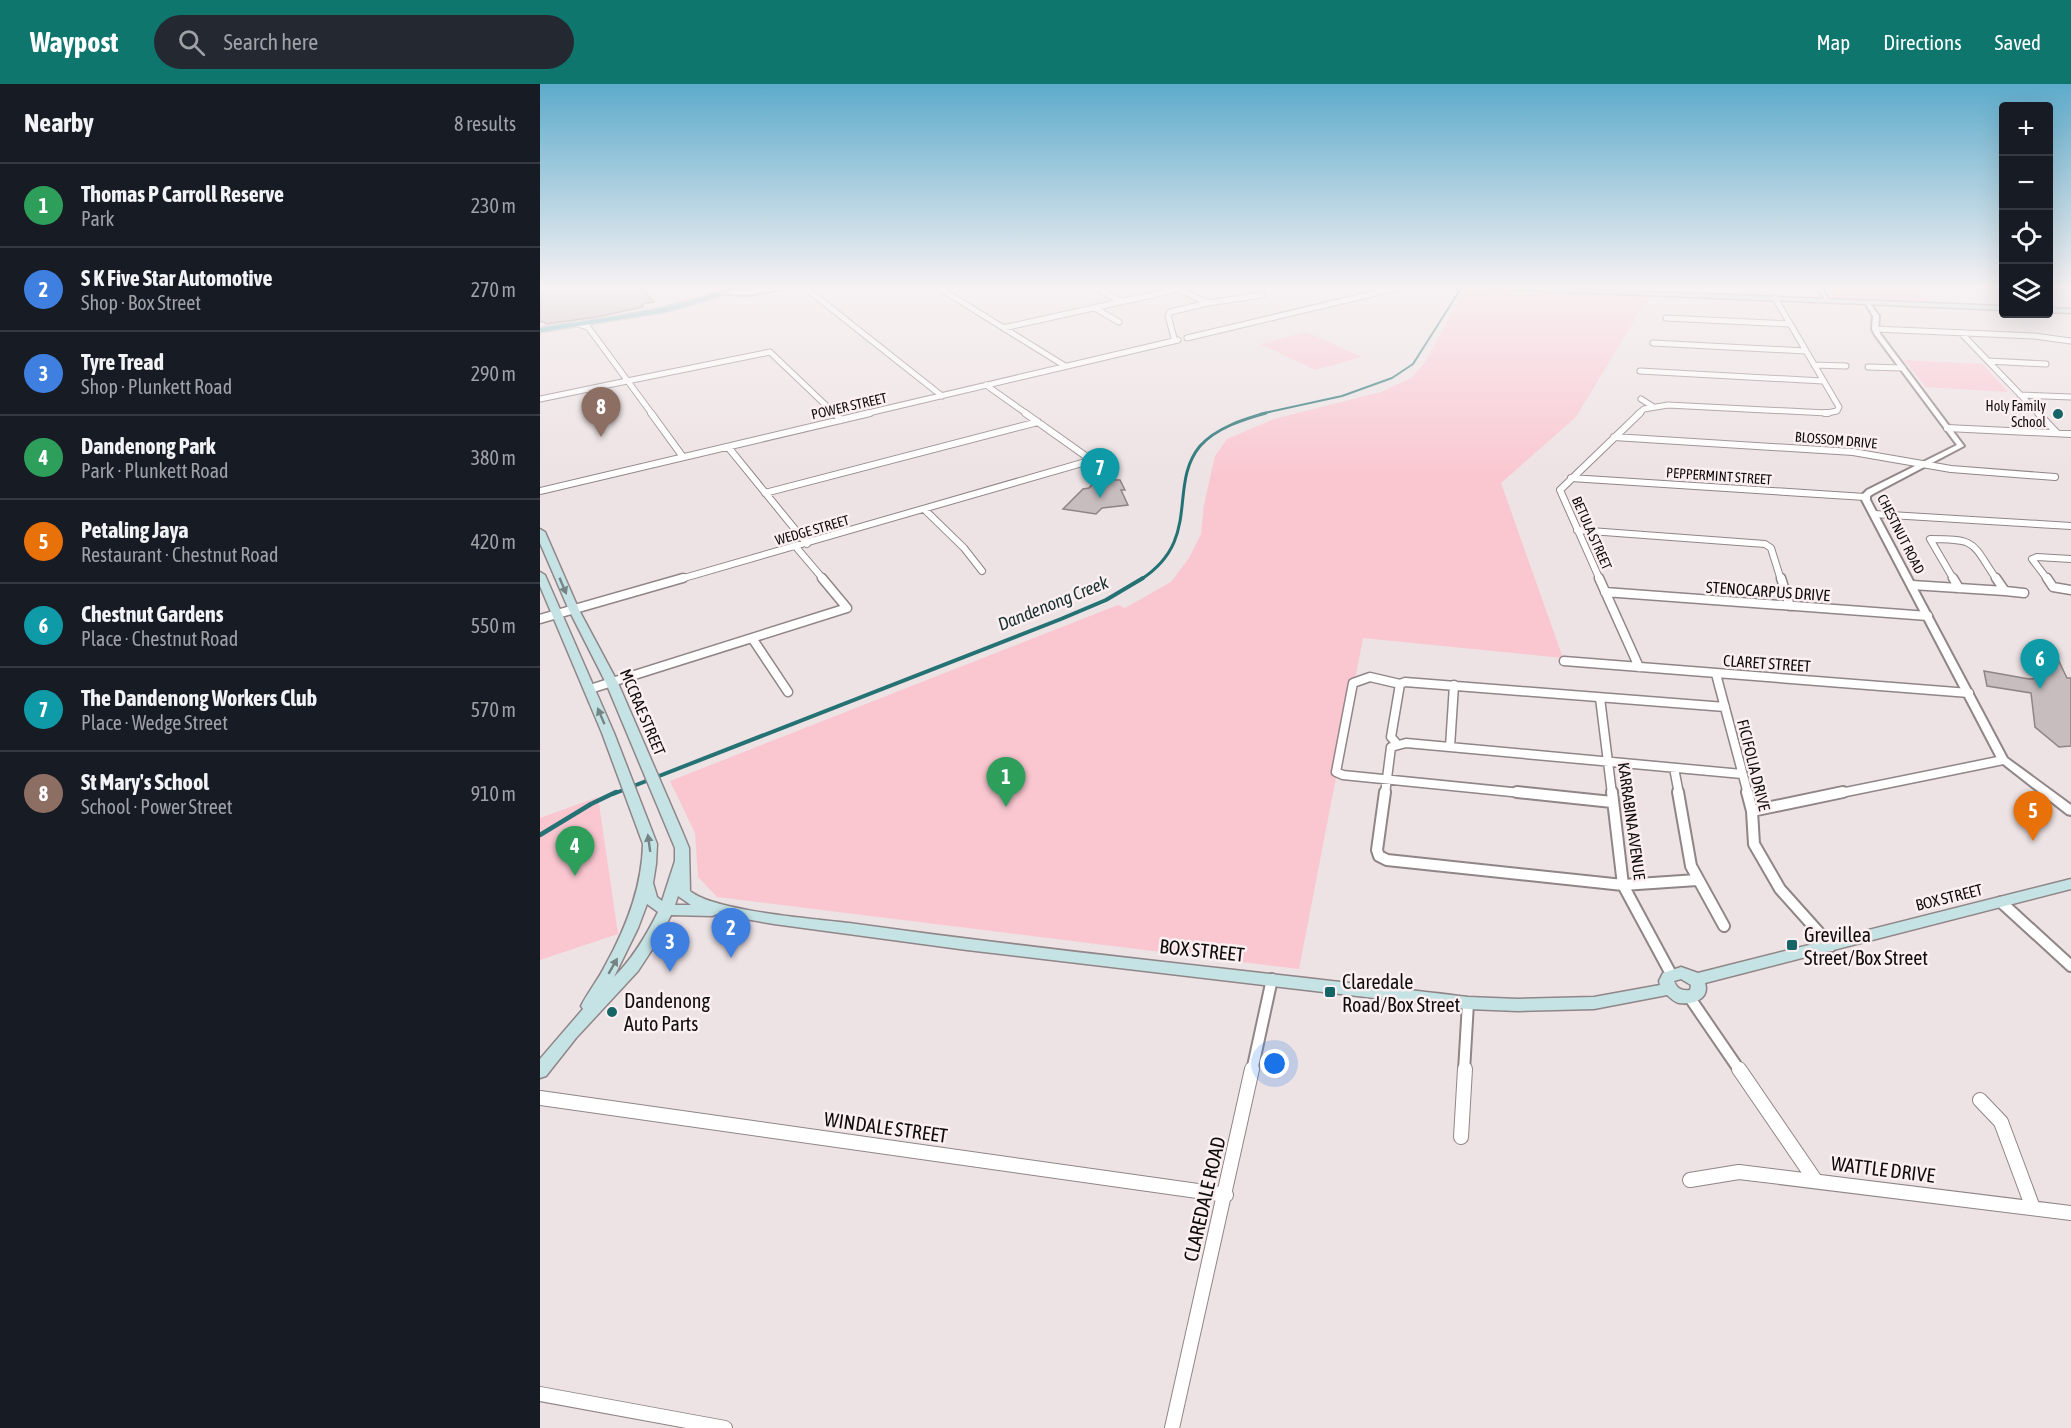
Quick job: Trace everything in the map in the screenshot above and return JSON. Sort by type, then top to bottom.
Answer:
[{"type":"main road","name":"MCCRAE STREET","points":[[540,532],[574,610],[612,682],[645,764],[681,842],[682,861],[666,910],[654,935],[633,967],[570,1033]]},
{"type":"main road","points":[[540,575],[637,805],[650,844],[651,862],[647,884],[620,953],[570,1033],[540,1071]]},
{"type":"main road","name":"BOX STREET","points":[[682,861],[686,897],[731,912]]},
{"type":"main road","points":[[647,884],[651,900],[666,910]]},
{"type":"main road","name":"BOX STREET","points":[[1695,980],[2071,884]]},
{"type":"main road","name":"BOX STREET","points":[[666,910],[731,912],[880,934],[1468,1003],[1518,1005],[1594,1003],[1670,982]]},
{"type":"main road","points":[[1681,973],[1695,980],[1699,991],[1690,998],[1680,997],[1670,982],[1681,973]]},
{"type":"street","points":[[606,349],[683,457]]},
{"type":"street","points":[[882,349],[942,396]]},
{"type":"street","points":[[1037,349],[1065,366]]},
{"type":"street","name":"POWER STREET","points":[[540,491],[1065,366],[1120,356],[1140,349]]},
{"type":"street","points":[[1641,399],[1652,406],[1827,413],[1837,411],[1839,407],[1806,351],[1762,349]]},
{"type":"street","name":"CHESTNUT ROAD","points":[[1889,349],[1960,446],[1870,492],[1865,497],[2003,760],[2071,811]]},
{"type":"street","points":[[1976,349],[2057,433]]},
{"type":"street","points":[[540,399],[770,352],[841,420]]},
{"type":"street","points":[[1988,361],[2046,364]]},
{"type":"street","points":[[1814,365],[1846,366]]},
{"type":"street","points":[[1868,367],[1903,368]]},
{"type":"street","points":[[1640,371],[1823,381]]},
{"type":"street","points":[[986,385],[1038,422]]},
{"type":"street","points":[[2020,395],[2071,397]]},
{"type":"street","name":"BETULA STREET","points":[[1639,667],[1560,491],[1644,409],[1652,406]]},
{"type":"street","points":[[765,493],[1038,422]]},
{"type":"street","name":"WEDGE STREET","points":[[540,620],[1089,461],[1087,457],[1038,422]]},
{"type":"street","points":[[1947,428],[2071,434]]},
{"type":"street","name":"BLOSSOM DRIVE","points":[[1614,437],[1853,452],[1987,473],[2055,477]]},
{"type":"street","points":[[728,447],[807,544]]},
{"type":"street","name":"PEPPERMINT STREET","points":[[1571,478],[1865,497]]},
{"type":"street","points":[[926,510],[964,548],[982,571]]},
{"type":"street","points":[[1874,513],[2071,526]]},
{"type":"street","points":[[1577,530],[1765,544],[1771,548],[1790,606]]},
{"type":"street","points":[[1959,588],[1930,540],[1931,538],[1962,539],[1971,542],[2005,591]]},
{"type":"street","points":[[590,689],[847,608],[796,547]]},
{"type":"street","points":[[2071,559],[2037,557],[2032,559],[2053,587],[2071,590]]},
{"type":"street","points":[[1912,585],[2024,593]]},
{"type":"street","name":"STENOCARPUS DRIVE","points":[[1605,592],[1928,616]]},
{"type":"street","points":[[752,638],[788,692]]},
{"type":"street","name":"CLARET STREET","points":[[1564,661],[1969,693]]},
{"type":"street","name":"FICIFOLIA DRIVE","points":[[1716,674],[1752,811],[1754,844],[1780,889],[1831,946]]},
{"type":"street","points":[[1612,802],[1342,775],[1336,772],[1336,767],[1353,683],[1363,677],[1391,680],[1400,684],[1412,681],[1725,707]]},
{"type":"street","points":[[1397,744],[1391,737],[1400,684]]},
{"type":"street","points":[[1450,747],[1454,685]]},
{"type":"street","name":"KARRABINA AVENUE","points":[[1600,698],[1623,885],[1670,982]]},
{"type":"street","points":[[1697,880],[1623,885],[1387,861],[1379,856],[1377,850],[1391,747],[1397,744],[1450,747],[1742,774]]},
{"type":"street","points":[[1752,811],[2003,760]]},
{"type":"street","points":[[1674,768],[1691,866],[1724,926]]},
{"type":"street","points":[[2001,902],[2071,966]]},
{"type":"street","name":"CLAREDALE ROAD","points":[[1172,1428],[1226,1195],[1272,979]]},
{"type":"street","points":[[1690,998],[1815,1180]]},
{"type":"street","points":[[1461,1137],[1468,1003]]},
{"type":"street","name":"WINDALE STREET","points":[[540,1098],[1226,1195]]},
{"type":"street","points":[[1980,1100],[2001,1122],[2033,1208]]},
{"type":"street","name":"WATTLE DRIVE","points":[[1690,1180],[1739,1172],[2071,1213]]},
{"type":"street","points":[[540,1394],[725,1428]]},
{"type":"shaded area","points":[[1270,349],[1343,349],[1362,357],[1315,370]]},
{"type":"shaded area","points":[[1432,349],[1617,349],[1576,417],[1501,483],[1563,658],[1363,638],[1299,969],[717,897],[698,877],[695,833],[670,781],[1118,605],[1125,608],[1171,582],[1189,558],[1201,534],[1204,505],[1215,456],[1227,439],[1274,419],[1381,392],[1411,378],[1424,364]]},
{"type":"shaded area","points":[[1904,360],[1983,364],[2008,392],[1926,387]]},
{"type":"shaded area","points":[[598,797],[618,934],[540,960],[540,818]]},
{"type":"building","points":[[1096,480],[1120,480],[1125,490],[1121,490],[1128,505],[1102,508],[1096,514],[1063,509],[1083,489],[1089,488]]},
{"type":"building","points":[[2029,650],[2055,653],[2067,678],[2071,678],[2071,746],[2059,747],[2035,727],[2031,693],[1987,686],[1984,671],[2029,679],[2043,678]]},
{"type":"waterway","name":"Dandenong Creek","points":[[1260,414],[1342,396],[1392,378],[1413,364],[1423,349]]},
{"type":"waterway","name":"Dandenong Creek","points":[[1141,579],[1159,564],[1171,548],[1178,531],[1186,478],[1191,462],[1200,446],[1222,429],[1266,413]]},
{"type":"waterway","name":"Dandenong Creek","points":[[613,794],[1061,619],[1106,600],[1141,579]]},
{"type":"waterway","name":"Dandenong Creek","points":[[540,835],[591,804],[616,792]]},
{"type":"place","name":"Holy Family School","points":[[2058,414]]},
{"type":"place","name":"St Mary's School","points":[[601,437]]},
{"type":"place","name":"The Dandenong Workers Club","points":[[1100,498]]},
{"type":"place","name":"Chestnut Gardens","points":[[2040,689]]},
{"type":"place","name":"Thomas P Carroll Reserve","points":[[1006,807]]},
{"type":"place","name":"Petaling Jaya","points":[[2033,841]]},
{"type":"place","name":"Dandenong Park","points":[[575,876]]},
{"type":"place","name":"Grevillea Street/Box Street","points":[[1792,945]]},
{"type":"place","name":"S K Five Star Automotive","points":[[731,958]]},
{"type":"place","name":"Tyre Tread","points":[[670,972]]},
{"type":"place","name":"Claredale Road/Box Street","points":[[1330,992]]},
{"type":"place","name":"Dandenong Auto Parts","points":[[612,1012]]}]
